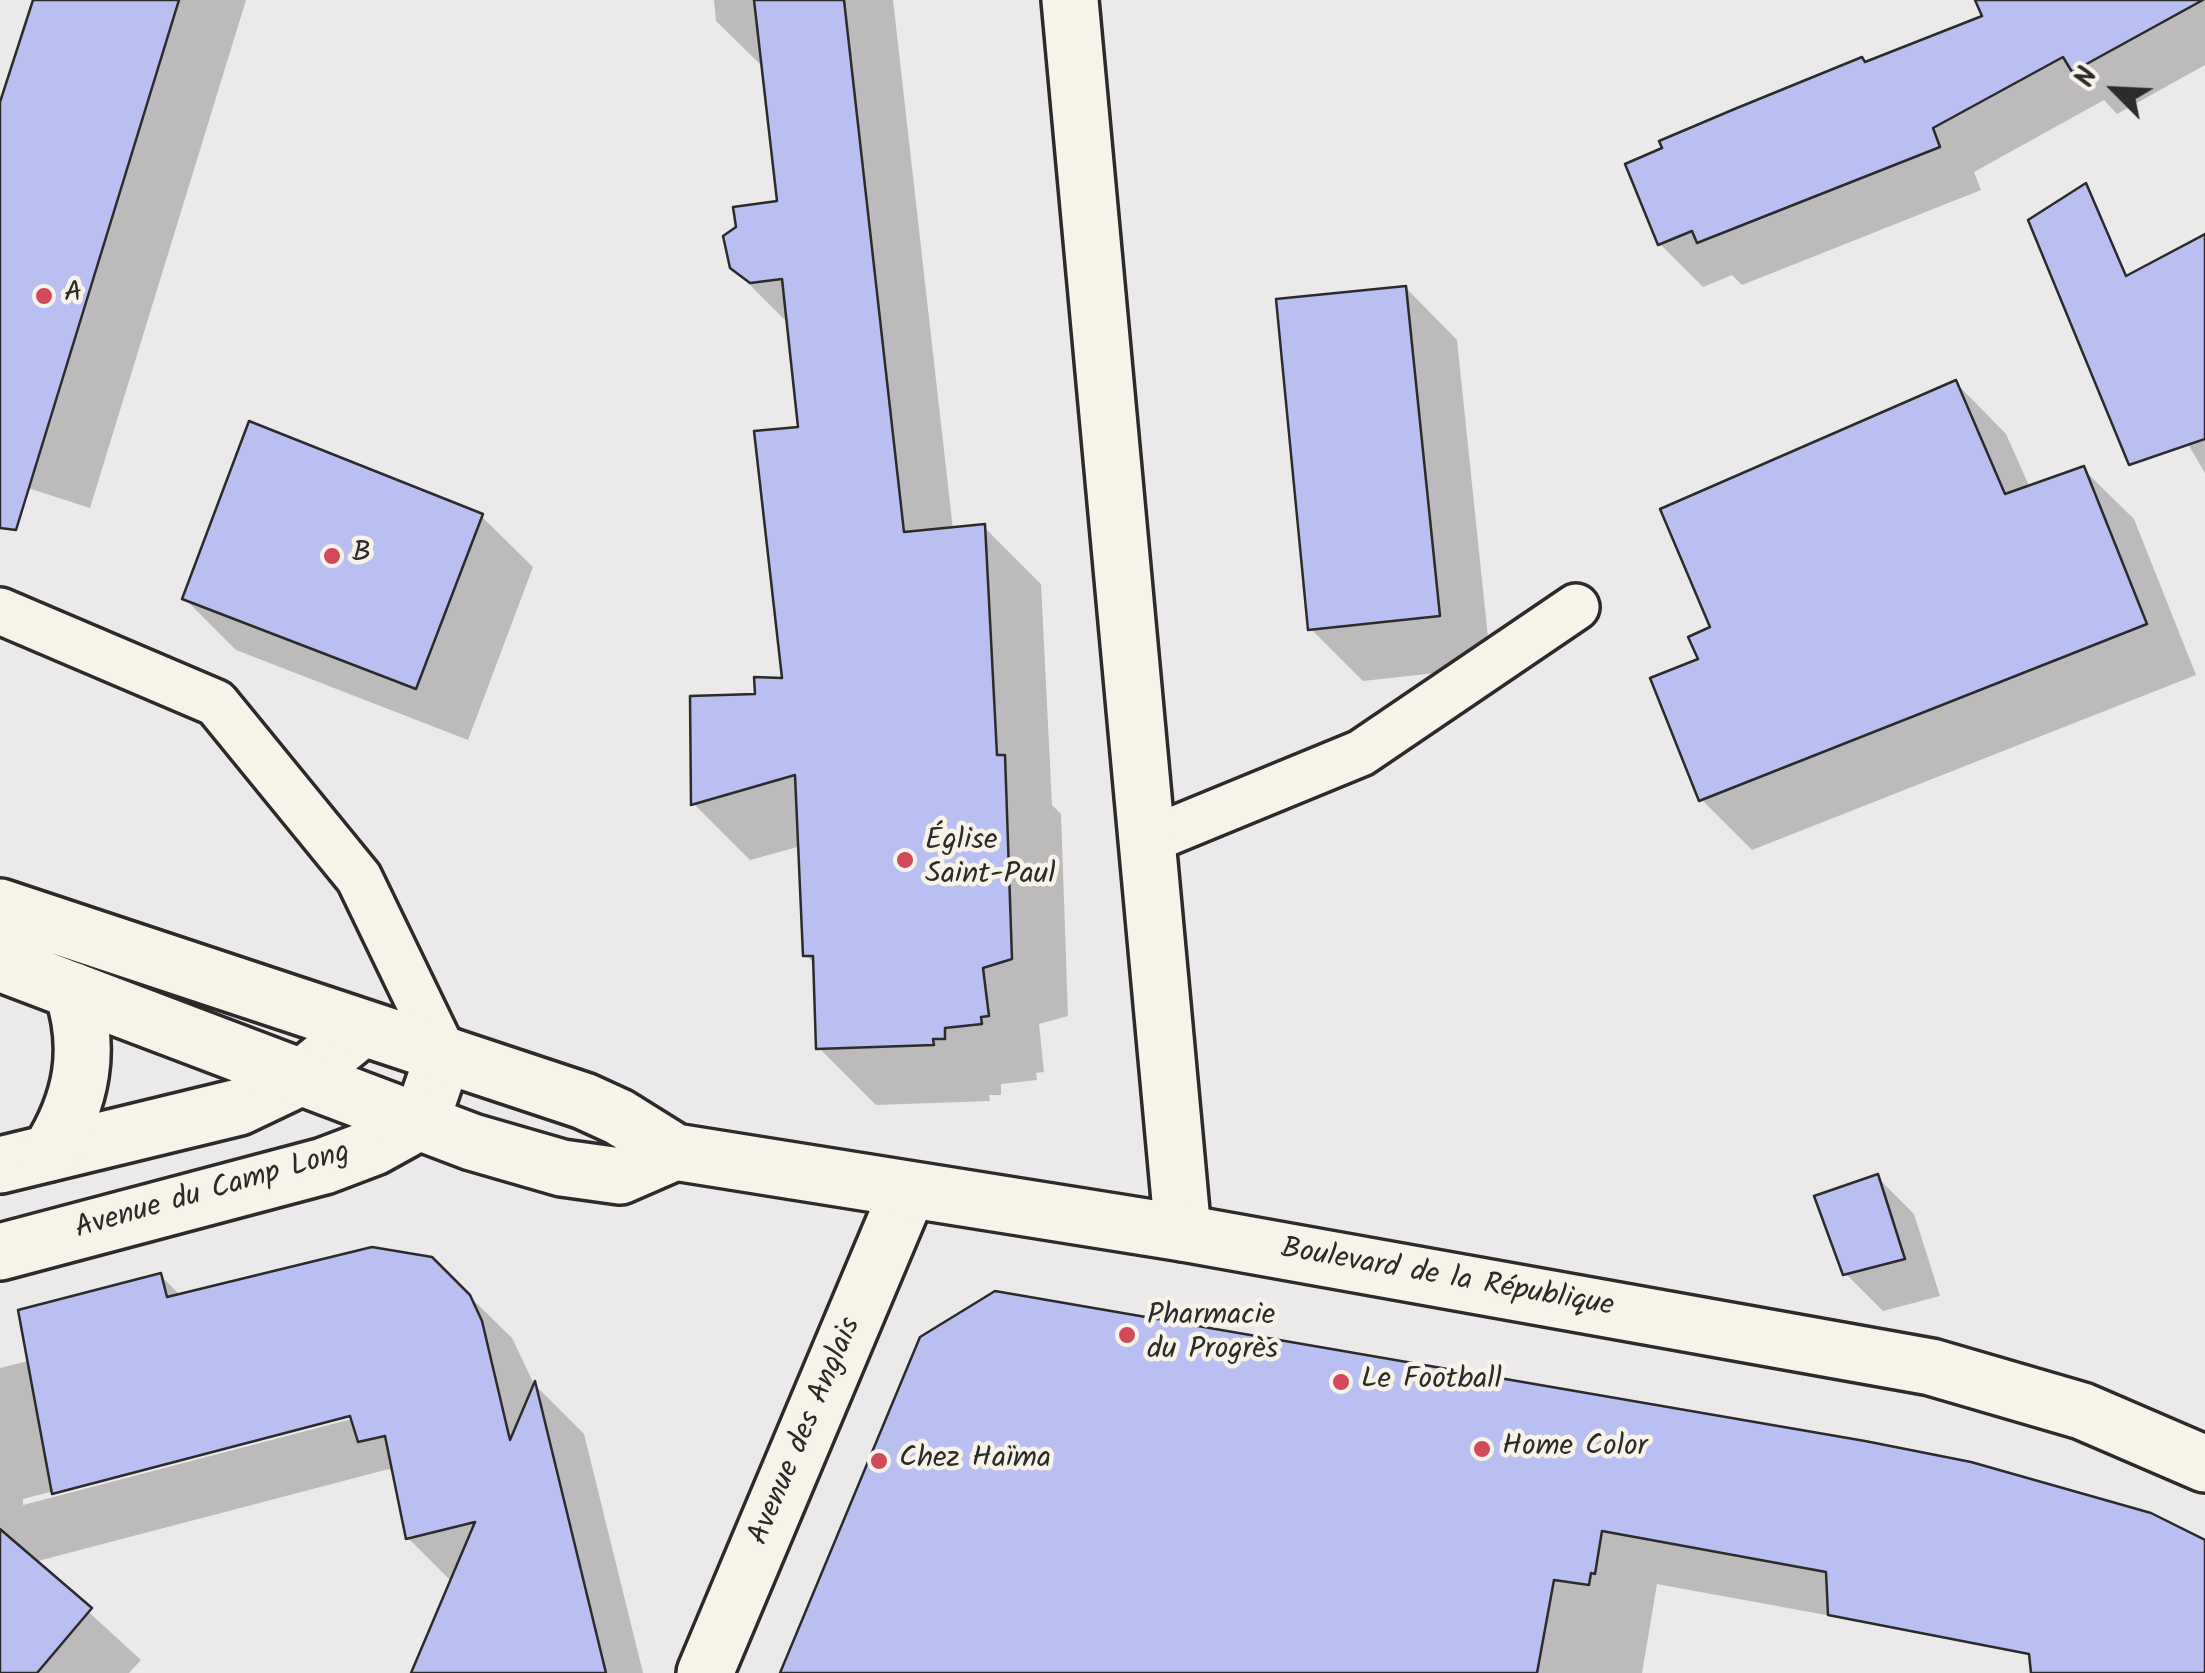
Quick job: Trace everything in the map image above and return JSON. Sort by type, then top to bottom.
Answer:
[{"type":"street","points":[[1070,0],[1184,1233]]},
{"type":"street","name":"Boulevard de la République","points":[[0,907],[584,1101],[619,1117],[675,1152],[1184,1233],[1931,1367],[2082,1411],[2205,1464]]},
{"type":"street","points":[[0,963],[422,1121],[562,1168],[620,1176],[675,1152]]},
{"type":"street","points":[[24,1159],[68,1122],[83,1072],[84,1024],[72,990]]},
{"type":"street","points":[[24,1159],[239,1107],[304,1076],[361,1029]]},
{"type":"street","points":[[422,1121],[444,1054]]},
{"type":"street","name":"Avenue du Camp Long","points":[[0,1252],[324,1166],[374,1147],[422,1121]]},
{"type":"street","name":"Avenue des Anglais","points":[[706,1673],[908,1191]]},
{"type":"lane","points":[[1147,841],[1362,752],[1576,607]]},
{"type":"lane","points":[[0,611],[216,704],[359,878],[444,1054]]},
{"type":"lane","points":[[361,1029],[400,964]]},
{"type":"building","name":"A","points":[[33,0],[179,0],[16,530],[0,528],[0,102]]},
{"type":"building","points":[[754,0],[844,0],[904,532],[985,524],[997,755],[1005,755],[1012,959],[983,968],[989,1016],[981,1017],[982,1024],[945,1028],[945,1039],[933,1039],[934,1045],[816,1049],[813,956],[803,956],[795,775],[691,805],[690,696],[755,694],[754,677],[782,678],[754,431],[798,427],[782,279],[750,283],[730,268],[723,236],[736,227],[733,207],[777,201]]},
{"type":"building","points":[[1975,0],[2203,0],[2072,72],[2063,57],[1933,128],[1940,147],[1697,243],[1692,231],[1658,245],[1625,164],[1662,148],[1659,141],[1737,108],[1862,57],[1865,62],[1982,16]]},
{"type":"building","points":[[2086,183],[2126,276],[2205,234],[2205,439],[2129,465],[2028,220]]},
{"type":"building","points":[[1406,286],[1440,616],[1308,630],[1276,299]]},
{"type":"building","points":[[1956,380],[2005,494],[2084,466],[2147,624],[1699,801],[1650,678],[1698,659],[1688,637],[1710,627],[1660,509]]},
{"type":"building","name":"B","points":[[249,421],[483,514],[416,689],[182,599]]},
{"type":"building","points":[[1878,1174],[1905,1259],[1843,1275],[1814,1196]]},
{"type":"building","points":[[372,1247],[432,1257],[470,1295],[482,1321],[510,1440],[535,1381],[606,1673],[411,1673],[475,1522],[406,1539],[385,1436],[358,1442],[350,1416],[52,1494],[18,1310],[161,1273],[167,1297]]},
{"type":"building","points":[[995,1291],[1865,1441],[1971,1462],[2151,1513],[2205,1540],[2205,1673],[2031,1673],[2029,1654],[1828,1615],[1826,1572],[1602,1531],[1595,1574],[1591,1573],[1589,1585],[1554,1580],[1537,1673],[780,1673],[920,1337]]},
{"type":"building","points":[[0,1529],[92,1608],[37,1673],[0,1673]]},
{"type":"place","name":"A","points":[[44,296]]},
{"type":"place","name":"B","points":[[332,556]]},
{"type":"place","name":"Église Saint-Paul","points":[[905,860]]},
{"type":"place","name":"Pharmacie du Progrès","points":[[1127,1335]]},
{"type":"place","name":"Le Football","points":[[1341,1382]]},
{"type":"place","name":"Home Color","points":[[1482,1449]]},
{"type":"place","name":"Chez Haïma","points":[[879,1461]]}]
